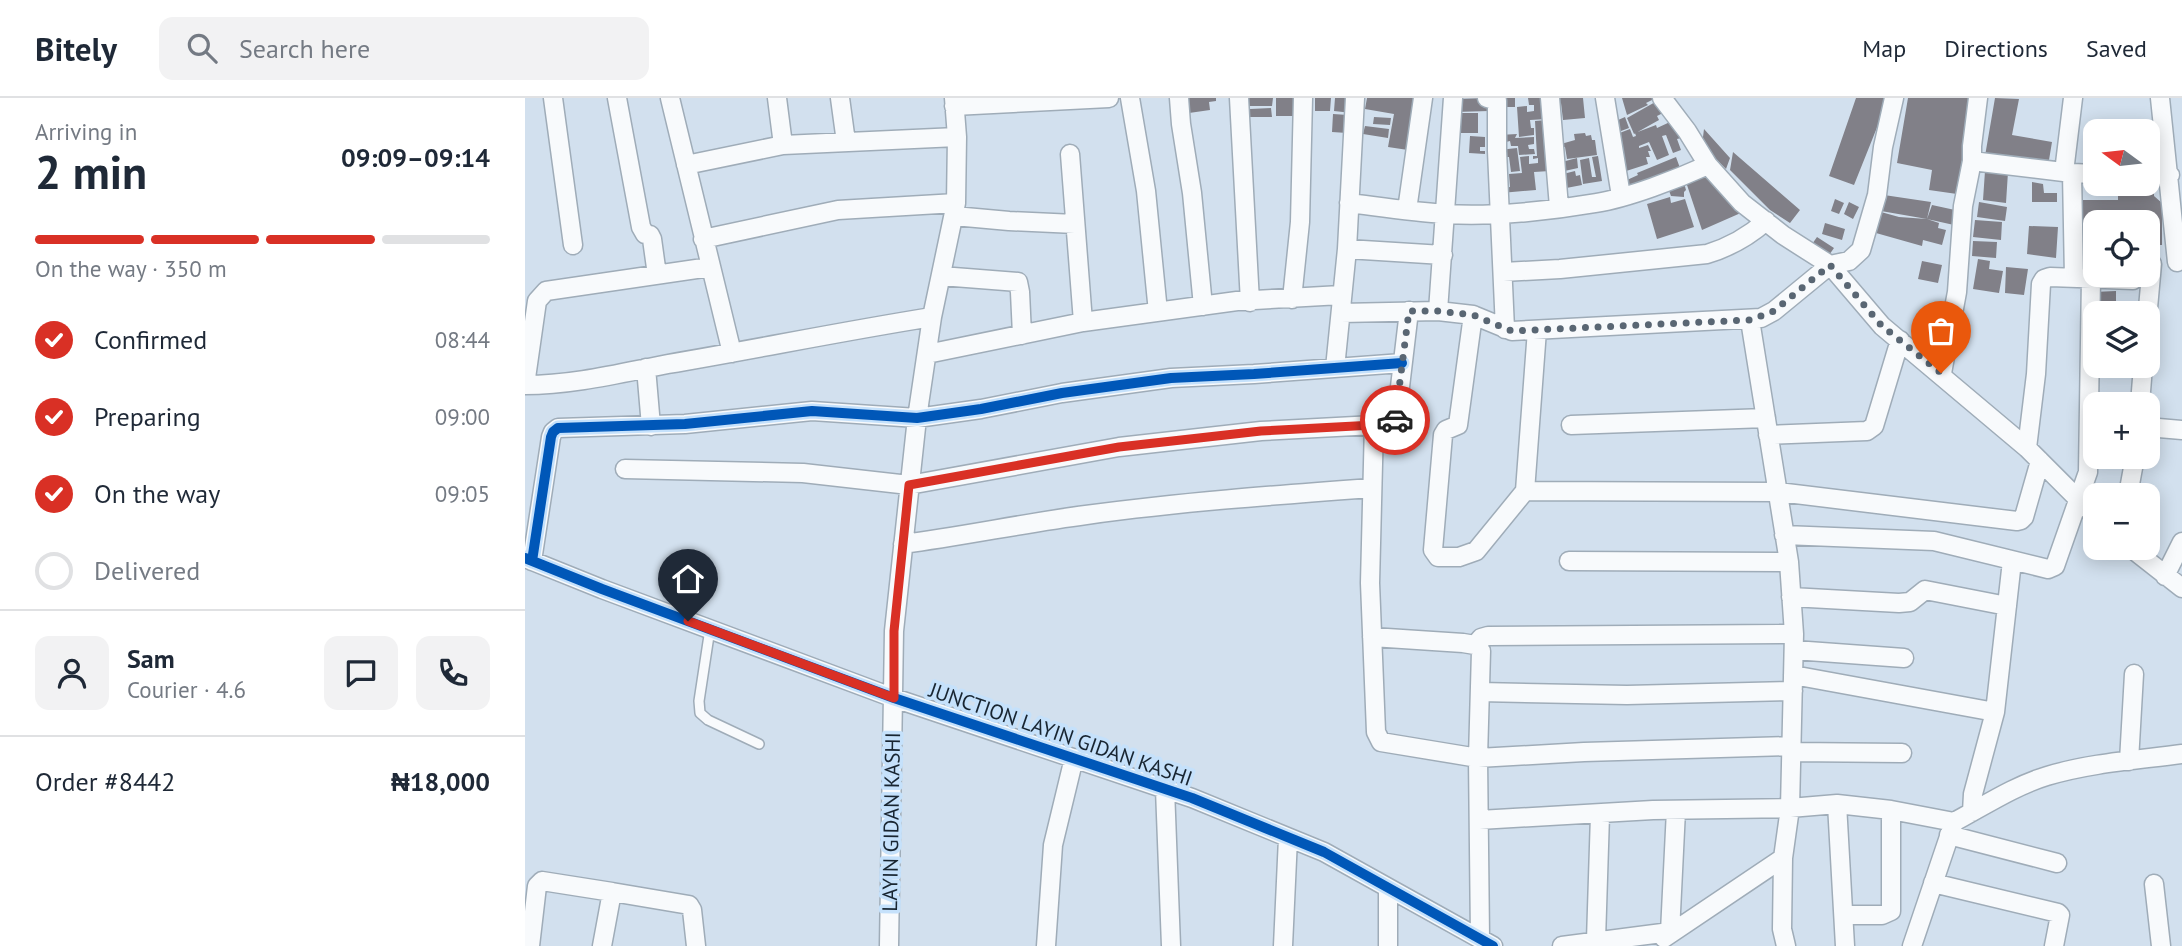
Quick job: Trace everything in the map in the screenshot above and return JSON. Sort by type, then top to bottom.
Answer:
[{"type":"street","points":[[554,98],[573,244]]},
{"type":"street","points":[[617,98],[641,227],[645,234],[653,239],[657,275]]},
{"type":"street","points":[[670,98],[732,353]]},
{"type":"street","points":[[777,98],[783,145]]},
{"type":"street","points":[[840,98],[846,142]]},
{"type":"street","points":[[954,102],[1109,98]]},
{"type":"street","points":[[1130,98],[1146,191],[1158,312]]},
{"type":"street","points":[[1179,98],[1203,306]]},
{"type":"street","points":[[1239,98],[1250,302]]},
{"type":"street","points":[[1292,299],[1300,222],[1303,98]]},
{"type":"street","points":[[1335,368],[1347,249],[1355,98]]},
{"type":"street","points":[[1407,210],[1423,98]]},
{"type":"street","points":[[1438,311],[1453,98]]},
{"type":"street","points":[[1487,98],[1497,101],[1505,329]]},
{"type":"street","points":[[1550,98],[1559,207]]},
{"type":"street","points":[[1605,98],[1621,196]]},
{"type":"street","points":[[927,354],[1083,322],[1237,301],[1292,299],[1409,311],[1438,311],[1473,315],[1505,329],[1537,330],[1750,320],[1774,311],[1830,265],[1849,261],[1861,250],[1877,195],[1883,148],[1894,98]]},
{"type":"street","points":[[1941,373],[1957,292],[1963,206],[1972,162],[1979,98]]},
{"type":"street","points":[[2073,98],[2068,173],[2082,278],[2090,392]]},
{"type":"street","points":[[2160,98],[2180,261],[2160,265]]},
{"type":"street","points":[[1665,99],[1707,165],[1742,203],[1830,265],[1882,326],[1941,373],[2033,454],[2083,505]]},
{"type":"street","name":"LAYIN GIDAN KASHI","points":[[889,946],[894,631],[917,418],[932,317],[955,209],[957,137],[954,102]]},
{"type":"street","points":[[686,165],[783,145],[957,137]]},
{"type":"street","points":[[1070,154],[1083,322]]},
{"type":"street","points":[[1972,162],[2083,174]]},
{"type":"street","points":[[1349,203],[1446,214],[1500,213],[1598,203],[1686,175],[1707,165]]},
{"type":"street","points":[[2160,175],[2170,175]]},
{"type":"street","points":[[703,239],[838,210],[955,209],[1009,221],[1075,223]]},
{"type":"street","points":[[1503,272],[1707,254],[1725,249],[1745,238],[1766,221]]},
{"type":"street","points":[[1347,249],[1443,255]]},
{"type":"street","points":[[710,267],[546,291],[537,301],[525,385],[542,385],[646,368],[932,317]]},
{"type":"street","points":[[941,276],[1018,282],[1022,335]]},
{"type":"street","points":[[1525,491],[1778,492],[2021,520],[2033,454],[2041,284],[2044,279],[2050,277],[2082,278]]},
{"type":"street","points":[[625,469],[803,473],[909,485],[1132,445],[1261,431],[1393,424],[1409,311]]},
{"type":"street","points":[[1473,315],[1458,425],[1446,430],[1443,435],[1433,550],[1435,555],[1459,557],[1476,551],[1525,491],[1537,330]]},
{"type":"street","points":[[1750,320],[1789,562],[1794,642],[1790,808],[1783,858],[1782,929],[1786,946]]},
{"type":"street","points":[[1571,425],[1867,431],[1874,426],[1900,340]]},
{"type":"street","points":[[529,559],[553,432],[558,428],[651,426],[812,411],[917,418],[1157,379],[1402,363]]},
{"type":"street","points":[[646,368],[651,426]]},
{"type":"street","points":[[1374,424],[1370,583],[1376,732],[1381,742],[1478,758],[1584,752],[1791,749],[1902,753]]},
{"type":"street","points":[[2160,428],[2182,430]]},
{"type":"street","points":[[1784,535],[1934,541],[2049,569],[2055,566],[2088,469]]},
{"type":"street","points":[[903,544],[1139,509],[1243,497],[1372,488]]},
{"type":"street","points":[[2165,576],[2182,542]]},
{"type":"street","name":"JUNCTION LAYIN GIDAN KASHI","points":[[529,559],[894,698],[1165,789],[1324,852],[1475,940]]},
{"type":"street","points":[[2146,560],[2182,588]]},
{"type":"street","points":[[1569,561],[1789,562]]},
{"type":"street","points":[[1972,812],[1973,794],[1995,712],[2012,561]]},
{"type":"street","points":[[1791,597],[1899,603],[1910,602],[1925,590],[2007,606]]},
{"type":"street","points":[[1475,645],[1481,638],[1488,636],[1794,642],[1904,658]]},
{"type":"street","points":[[1372,637],[1475,645],[1481,651],[1475,940]]},
{"type":"street","points":[[2129,761],[2134,674]]},
{"type":"street","points":[[1480,692],[1627,695],[1793,683],[1995,712]]},
{"type":"street","points":[[1912,946],[1952,829],[1972,812],[2013,789],[2045,776],[2078,768],[2182,754]]},
{"type":"street","points":[[1046,946],[1053,845],[1075,758]]},
{"type":"street","points":[[1165,789],[1171,946]]},
{"type":"street","points":[[1479,820],[1676,810],[1790,808],[1837,803],[1891,810],[2057,863]]},
{"type":"street","points":[[1837,803],[1845,946]]},
{"type":"street","points":[[1670,932],[1676,810]]},
{"type":"street","points":[[1844,915],[1882,915],[1891,911],[1891,810]]},
{"type":"street","points":[[1596,940],[1600,815]]},
{"type":"street","points":[[1283,946],[1288,838]]},
{"type":"street","points":[[1655,946],[1670,932],[1783,858]]},
{"type":"street","points":[[530,946],[539,883],[689,905],[692,910],[696,946]]},
{"type":"street","points":[[1933,883],[2058,913],[2060,915],[2054,946]]},
{"type":"street","points":[[2154,884],[2161,946]]},
{"type":"street","points":[[1388,888],[1388,946]]},
{"type":"street","points":[[602,946],[612,892]]},
{"type":"street","points":[[1562,946],[1670,932]]},
{"type":"lane","points":[[710,629],[699,701],[700,713],[708,720],[759,744]]},
{"type":"building","points":[[1187,98],[1216,98],[1216,101],[1209,102],[1210,110],[1189,113]]},
{"type":"building","points":[[1249,98],[1273,98],[1272,106],[1249,106]]},
{"type":"building","points":[[1276,98],[1296,98],[1296,116],[1276,116]]},
{"type":"building","points":[[1315,98],[1331,98],[1330,111],[1315,111]]},
{"type":"building","points":[[1335,98],[1353,98],[1352,113],[1334,111]]},
{"type":"building","points":[[1367,98],[1414,98],[1408,150],[1388,147],[1394,114],[1365,109]]},
{"type":"building","points":[[1488,98],[1489,111],[1455,112],[1455,99]]},
{"type":"building","points":[[1498,98],[1515,98],[1515,107],[1498,107]]},
{"type":"building","points":[[1528,98],[1544,98],[1547,119],[1530,120],[1534,135],[1519,137],[1517,107],[1527,106],[1527,112],[1534,111],[1534,105],[1529,105]]},
{"type":"building","points":[[1551,98],[1583,98],[1585,118],[1563,120],[1561,103],[1552,104]]},
{"type":"building","points":[[1622,98],[1656,98],[1627,115]]},
{"type":"building","points":[[1856,98],[1886,98],[1884,110],[1854,185],[1829,176]]},
{"type":"building","points":[[1908,98],[1971,98],[1957,194],[1929,190],[1932,170],[1897,163]]},
{"type":"building","points":[[1995,98],[2019,99],[2012,135],[2052,142],[2048,166],[1985,156]]},
{"type":"building","points":[[1657,101],[1663,113],[1657,116],[1659,120],[1634,134],[1627,118]]},
{"type":"building","points":[[1271,108],[1272,117],[1250,117],[1250,109]]},
{"type":"building","points":[[1460,113],[1478,113],[1478,133],[1460,133]]},
{"type":"building","points":[[1333,114],[1348,115],[1347,133],[1332,132]]},
{"type":"building","points":[[1374,117],[1391,118],[1390,125],[1373,124]]},
{"type":"building","points":[[1625,117],[1629,128],[1613,134],[1609,124]]},
{"type":"building","points":[[1547,120],[1550,171],[1534,172],[1536,190],[1501,193],[1501,188],[1510,187],[1509,174],[1522,173],[1520,157],[1529,156],[1529,164],[1538,163],[1538,158],[1533,159],[1533,156],[1537,156],[1535,121]]},
{"type":"building","points":[[1670,122],[1673,129],[1677,128],[1681,138],[1677,139],[1681,150],[1673,153],[1666,135],[1662,136],[1669,155],[1657,160],[1649,142],[1639,146],[1648,145],[1651,151],[1648,151],[1650,157],[1646,157],[1648,164],[1620,173],[1617,134],[1630,129],[1633,137],[1636,136],[1635,133]]},
{"type":"building","points":[[1365,126],[1389,129],[1388,138],[1363,134]]},
{"type":"building","points":[[1704,129],[1730,158],[1726,169],[1702,145]]},
{"type":"building","points":[[1585,133],[1595,140],[1597,155],[1567,159],[1563,147],[1564,158],[1558,159],[1561,144],[1575,140],[1574,134]]},
{"type":"building","points":[[1517,134],[1515,138],[1534,137],[1534,144],[1528,145],[1529,149],[1534,149],[1535,154],[1519,155],[1518,146],[1511,146],[1510,141],[1506,142],[1506,148],[1500,148],[1499,135]]},
{"type":"building","points":[[1470,136],[1485,137],[1485,147],[1480,147],[1480,151],[1485,151],[1485,154],[1469,153]]},
{"type":"building","points":[[1517,148],[1520,171],[1511,172],[1509,157],[1505,157],[1499,150]]},
{"type":"building","points":[[1733,152],[1800,210],[1790,223],[1770,210],[1730,170]]},
{"type":"building","points":[[1598,156],[1602,181],[1583,184],[1580,160],[1589,158],[1592,177],[1596,177],[1592,157]]},
{"type":"building","points":[[1676,157],[1680,168],[1631,191],[1627,180]]},
{"type":"building","points":[[1577,158],[1578,168],[1560,172],[1558,163]]},
{"type":"building","points":[[1707,168],[1743,212],[1702,230],[1685,179]]},
{"type":"building","points":[[1575,171],[1576,176],[1580,175],[1582,185],[1561,189],[1559,175]]},
{"type":"building","points":[[1985,171],[2008,172],[2006,203],[1983,200]]},
{"type":"building","points":[[2032,182],[2043,184],[2044,193],[2057,193],[2057,202],[2032,202]]},
{"type":"building","points":[[1684,183],[1684,197],[1671,196],[1668,188]]},
{"type":"building","points":[[1884,195],[1931,202],[1927,219],[1881,211]]},
{"type":"building","points":[[2118,196],[2154,196],[2162,203],[2162,245],[2160,210],[2083,210],[2082,223],[2082,200],[2118,200]]},
{"type":"building","points":[[1670,197],[1671,203],[1685,199],[1694,227],[1657,239],[1647,204]]},
{"type":"building","points":[[1835,199],[1844,203],[1839,214],[1831,211]]},
{"type":"building","points":[[1849,202],[1859,207],[1853,219],[1844,214]]},
{"type":"building","points":[[1979,202],[2007,207],[2005,221],[1977,217]]},
{"type":"building","points":[[1932,205],[1955,210],[1954,225],[1927,219]]},
{"type":"building","points":[[1881,212],[1899,217],[1927,219],[1939,223],[1938,228],[1946,230],[1942,245],[1923,240],[1922,246],[1876,233]]},
{"type":"building","points":[[1975,220],[2002,222],[2001,240],[1973,237]]},
{"type":"building","points":[[1825,223],[1845,229],[1842,240],[1822,234]]},
{"type":"building","points":[[2029,226],[2058,227],[2056,258],[2027,254]]},
{"type":"building","points":[[1817,237],[1834,248],[1827,258],[1810,247]]},
{"type":"building","points":[[1973,241],[1997,242],[1996,258],[1972,256]]},
{"type":"building","points":[[1978,259],[1990,261],[1989,269],[2003,271],[1999,293],[1973,289]]},
{"type":"building","points":[[1922,261],[1942,265],[1938,283],[1918,279]]},
{"type":"building","points":[[2006,267],[2028,269],[2024,295],[2005,293]]},
{"type":"building","points":[[2116,291],[2116,301],[2094,301],[2094,292]]},
{"type":"cycle path","points":[[532,561],[551,437],[558,428],[685,424],[812,411],[917,418],[1062,393],[1171,378],[1402,363]]},
{"type":"cycle path","points":[[525,558],[894,698],[1192,798],[1324,852],[1493,946]]},
{"type":"way so far","points":[[1395,420],[1409,311],[1473,315],[1512,331],[1750,320],[1774,311],[1830,265],[1882,326],[1941,373]]},
{"type":"route","points":[[688,621],[894,698],[894,631],[909,485],[1119,447],[1261,431],[1393,424],[1395,420]]}]
